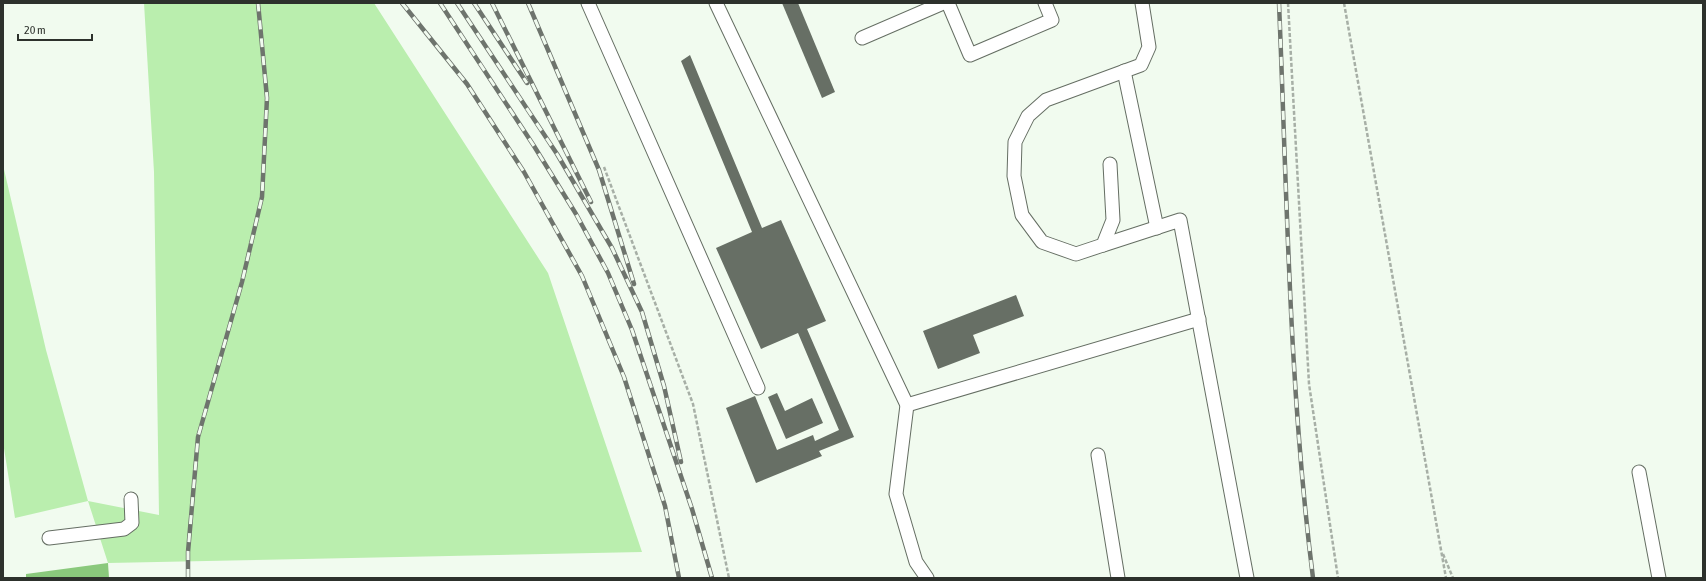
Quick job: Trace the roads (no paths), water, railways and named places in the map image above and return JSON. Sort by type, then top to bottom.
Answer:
[{"type":"lane","points":[[588,3],[758,388]]},
{"type":"lane","points":[[716,3],[907,405],[896,494],[916,562],[927,578]]},
{"type":"lane","points":[[862,38],[943,3]]},
{"type":"lane","points":[[948,3],[970,55],[1052,20],[1045,3]]},
{"type":"lane","points":[[1142,3],[1149,47],[1141,65],[1046,100],[1028,116],[1015,142],[1014,176],[1022,215],[1042,242],[1076,254],[1180,220],[1247,578]]},
{"type":"lane","points":[[1124,71],[1156,228]]},
{"type":"lane","points":[[1103,245],[1112,220],[1110,164]]},
{"type":"lane","points":[[907,405],[1199,319]]},
{"type":"lane","points":[[1098,455],[1118,578]]},
{"type":"lane","points":[[1639,472],[1659,578]]},
{"type":"lane","points":[[49,538],[124,529],[132,523],[131,499]]},
{"type":"railway","points":[[188,578],[188,552],[198,437],[242,282],[262,197],[267,98],[258,3]]},
{"type":"railway","points":[[402,3],[467,84],[524,172],[582,276],[624,377],[665,506],[679,578]]},
{"type":"railway","points":[[440,3],[534,146],[576,214],[608,273],[632,330],[692,509],[712,578]]},
{"type":"railway","points":[[457,3],[557,154],[612,248],[642,312],[664,386],[681,462]]},
{"type":"railway","points":[[474,3],[527,83]]},
{"type":"railway","points":[[492,3],[591,202]]},
{"type":"railway","points":[[528,3],[599,170],[634,284]]},
{"type":"railway","points":[[1279,3],[1294,363],[1305,507],[1313,578]]}]
